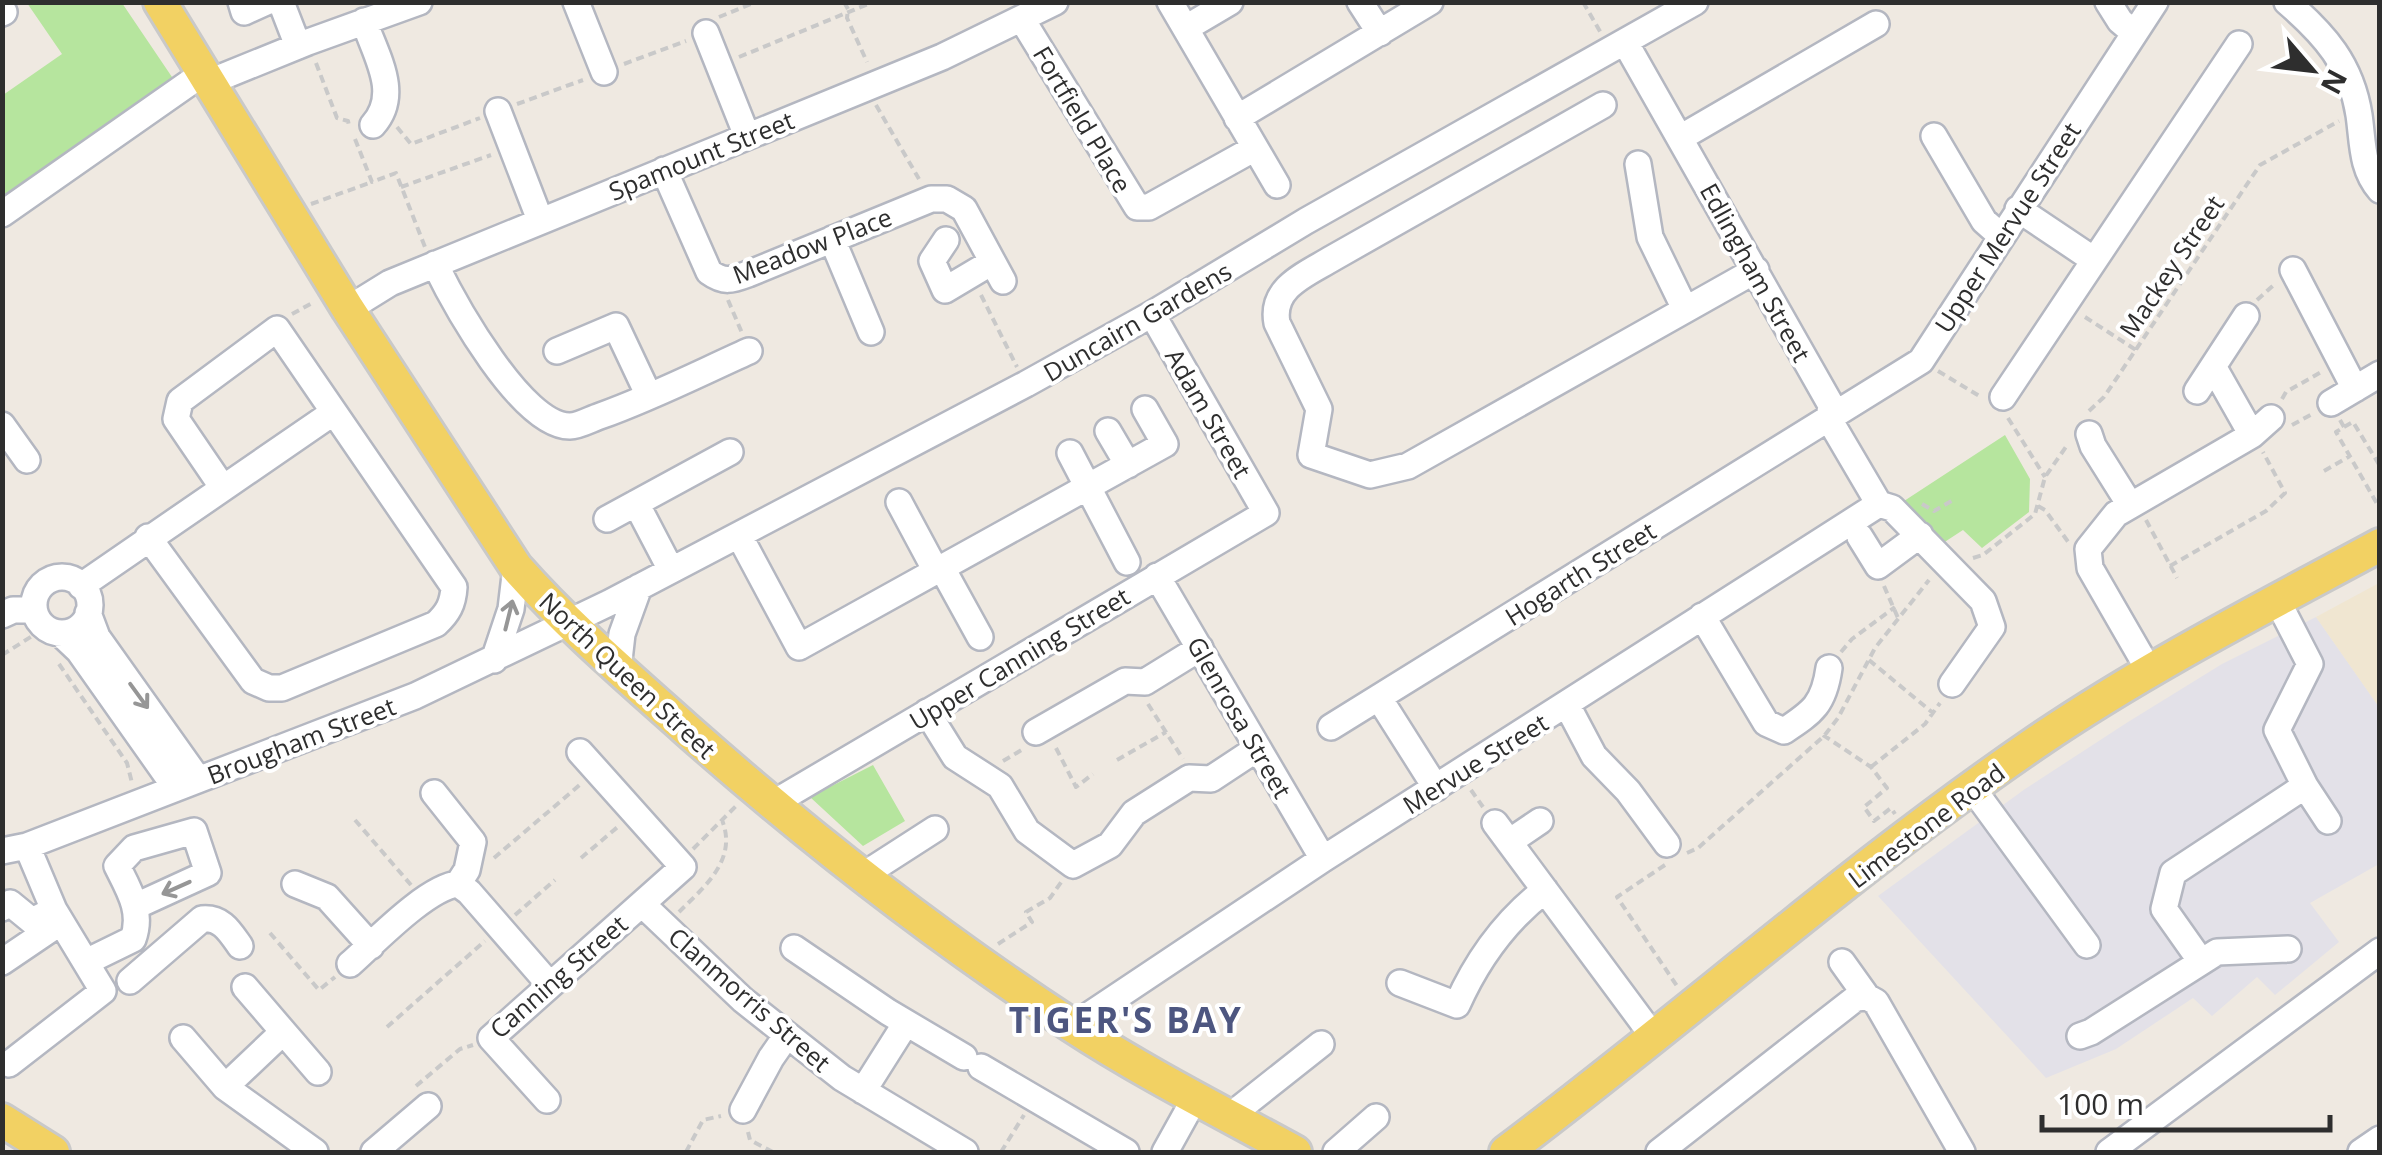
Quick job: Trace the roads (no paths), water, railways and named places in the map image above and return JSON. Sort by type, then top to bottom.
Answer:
[{"type":"main road","name":"North Queen Street","points":[[160,2],[340,298],[516,567],[570,622],[772,804],[975,959],[1074,1026],[1295,1152]]},
{"type":"main road","name":"Limestone Road","points":[[1506,1152],[2040,740],[2150,672],[2380,545]]},
{"type":"main road","points":[[2,1120],[54,1152]]},
{"type":"street","points":[[241,2],[244,12],[266,2]]},
{"type":"street","points":[[281,2],[303,44]]},
{"type":"street","points":[[2,214],[205,78],[420,2]]},
{"type":"street","points":[[576,2],[604,72]]},
{"type":"street","points":[[1170,2],[1277,185]]},
{"type":"street","points":[[1186,28],[1230,2]]},
{"type":"street","points":[[1360,2],[1380,33]]},
{"type":"street","points":[[1237,118],[1430,2]]},
{"type":"street","name":"Duncairn Gardens","points":[[570,622],[1026,384],[1695,2]]},
{"type":"street","points":[[2108,2],[2133,32]]},
{"type":"street","name":"Upper Mervue Street","points":[[1829,419],[1922,361],[2155,2]]},
{"type":"street","points":[[2288,2],[2327,40],[2343,62],[2376,178]]},
{"type":"street","name":"Spamount Street","points":[[340,298],[390,283],[872,86],[1034,10]]},
{"type":"street","name":"Fortfield Place","points":[[1034,10],[1137,207],[1149,207],[1255,148]]},
{"type":"street","points":[[364,21],[389,93],[385,113],[374,126]]},
{"type":"street","points":[[1680,138],[1876,24]]},
{"type":"street","points":[[706,33],[747,136]]},
{"type":"street","points":[[2003,397],[2239,44]]},
{"type":"street","name":"Edlingham Street","points":[[1618,46],[1680,138],[1756,270],[1831,405],[1829,419],[1888,508],[1950,564],[1983,601],[1992,627],[1952,684]]},
{"type":"street","points":[[1604,105],[1289,284],[1274,310],[1276,323],[1319,409],[1310,455],[1370,475],[1408,466],[1756,270]]},
{"type":"street","points":[[498,112],[540,220]]},
{"type":"street","points":[[1934,136],[1984,220],[2000,236]]},
{"type":"street","points":[[1638,164],[1650,237],[1686,310]]},
{"type":"street","name":"Meadow Place","points":[[664,170],[709,272],[723,280],[739,277],[931,199],[948,199],[964,209],[989,273],[945,290],[932,261],[946,240]]},
{"type":"street","points":[[2018,209],[2094,260]]},
{"type":"street","points":[[832,239],[871,332]]},
{"type":"street","points":[[434,264],[460,314],[502,374],[526,402],[549,420],[571,426],[749,351]]},
{"type":"street","points":[[2293,270],[2356,389]]},
{"type":"street","name":"Adam Street","points":[[1152,314],[1266,512]]},
{"type":"street","points":[[2197,391],[2246,316]]},
{"type":"street","points":[[556,351],[616,326],[660,391]]},
{"type":"street","points":[[148,536],[253,681],[269,688],[282,688],[436,624],[447,614],[454,586],[277,329],[180,401],[176,410],[176,419],[223,488]]},
{"type":"street","points":[[2150,672],[2090,568],[2088,549],[2116,514],[2262,426],[2214,368]]},
{"type":"street","points":[[2330,403],[2380,374]]},
{"type":"street","points":[[739,535],[799,647],[1166,444],[1145,408]]},
{"type":"street","points":[[81,586],[148,536],[334,412]]},
{"type":"street","name":"Hogarth Street","points":[[1331,727],[1829,419]]},
{"type":"street","points":[[2,425],[27,460]]},
{"type":"street","points":[[2083,428],[2130,505]]},
{"type":"street","points":[[1108,431],[1128,465]]},
{"type":"street","points":[[607,519],[730,452]]},
{"type":"street","points":[[1070,454],[1127,562]]},
{"type":"street","points":[[899,502],[980,637]]},
{"type":"street","points":[[636,503],[671,570]]},
{"type":"street","name":"Mervue Street","points":[[1074,1026],[1702,616],[1888,508]]},
{"type":"street","name":"Upper Canning Street","points":[[772,804],[1266,512]]},
{"type":"street","points":[[1860,537],[1878,566],[1920,535]]},
{"type":"street","points":[[494,660],[512,609],[516,567]]},
{"type":"street","name":"Glenrosa Street","points":[[1158,576],[1323,860]]},
{"type":"street","points":[[68,578],[88,596],[88,614],[96,637],[187,783],[60,633],[17,611],[50,580],[68,578]]},
{"type":"street","points":[[618,668],[622,634],[639,587]]},
{"type":"street","points":[[2277,600],[2310,664],[2277,730],[2328,821]]},
{"type":"street","points":[[60,633],[78,628],[88,614]]},
{"type":"street","points":[[1702,616],[1766,723],[1784,731],[1814,711],[1826,691],[1829,668]]},
{"type":"street","name":"Brougham Street","points":[[2,866],[15,848],[303,742],[494,660],[570,622]]},
{"type":"street","points":[[1040,730],[1124,681],[1145,682],[1200,648]]},
{"type":"street","points":[[1379,698],[1436,788]]},
{"type":"street","points":[[1567,705],[1594,756],[1628,791],[1667,844]]},
{"type":"street","points":[[927,712],[955,757],[1000,786],[1027,831],[1074,865],[1110,845],[1134,813],[1189,778],[1211,779],[1258,748]]},
{"type":"street","name":"Canning Street","points":[[547,1100],[491,1038],[642,904],[684,861],[588,761]]},
{"type":"street","points":[[2200,960],[2164,909],[2173,873],[2305,786]]},
{"type":"street","points":[[1973,789],[2088,945]]},
{"type":"street","points":[[434,793],[473,842],[463,877],[470,892],[550,985]]},
{"type":"street","points":[[1540,821],[1502,833],[1653,1036]]},
{"type":"street","points":[[862,876],[934,829]]},
{"type":"street","points":[[86,962],[133,939],[138,926],[136,906],[117,866],[134,848],[194,831],[208,873],[136,906]]},
{"type":"street","points":[[8,1064],[102,991],[15,848]]},
{"type":"street","points":[[350,964],[425,901],[463,877]]},
{"type":"street","points":[[295,884],[327,897],[371,946]]},
{"type":"street","points":[[1400,983],[1457,1005],[1470,976],[1504,928],[1545,890]]},
{"type":"street","points":[[2,908],[10,902],[32,921],[57,916]]},
{"type":"street","name":"Clanmorris Street","points":[[642,904],[743,1000],[787,1035],[952,1149]]},
{"type":"street","points":[[2,962],[57,916]]},
{"type":"street","points":[[130,980],[202,920],[212,918],[225,926],[240,946]]},
{"type":"street","points":[[133,939],[153,959]]},
{"type":"street","points":[[794,948],[906,1022],[1126,1152]]},
{"type":"street","points":[[2080,1036],[2217,952],[2288,949]]},
{"type":"street","points":[[2109,1152],[2380,950]]},
{"type":"street","points":[[1842,962],[1862,998],[1876,1002],[1962,1152]]},
{"type":"street","points":[[245,987],[318,1072]]},
{"type":"street","points":[[1660,1152],[1862,998]]},
{"type":"street","points":[[863,1091],[906,1022]]},
{"type":"street","points":[[225,1087],[282,1032]]},
{"type":"street","points":[[743,1110],[787,1035]]},
{"type":"street","points":[[183,1038],[225,1087],[315,1152]]},
{"type":"street","points":[[1230,1116],[1321,1044]]},
{"type":"street","points":[[1165,1152],[1195,1098]]},
{"type":"street","points":[[374,1152],[428,1106]]},
{"type":"street","points":[[1336,1152],[1376,1116]]},
{"type":"street","points":[[2361,1152],[2380,1139]]},
{"type":"district","name":"TIGER'S BAY","points":[[1126,1019]]}]
